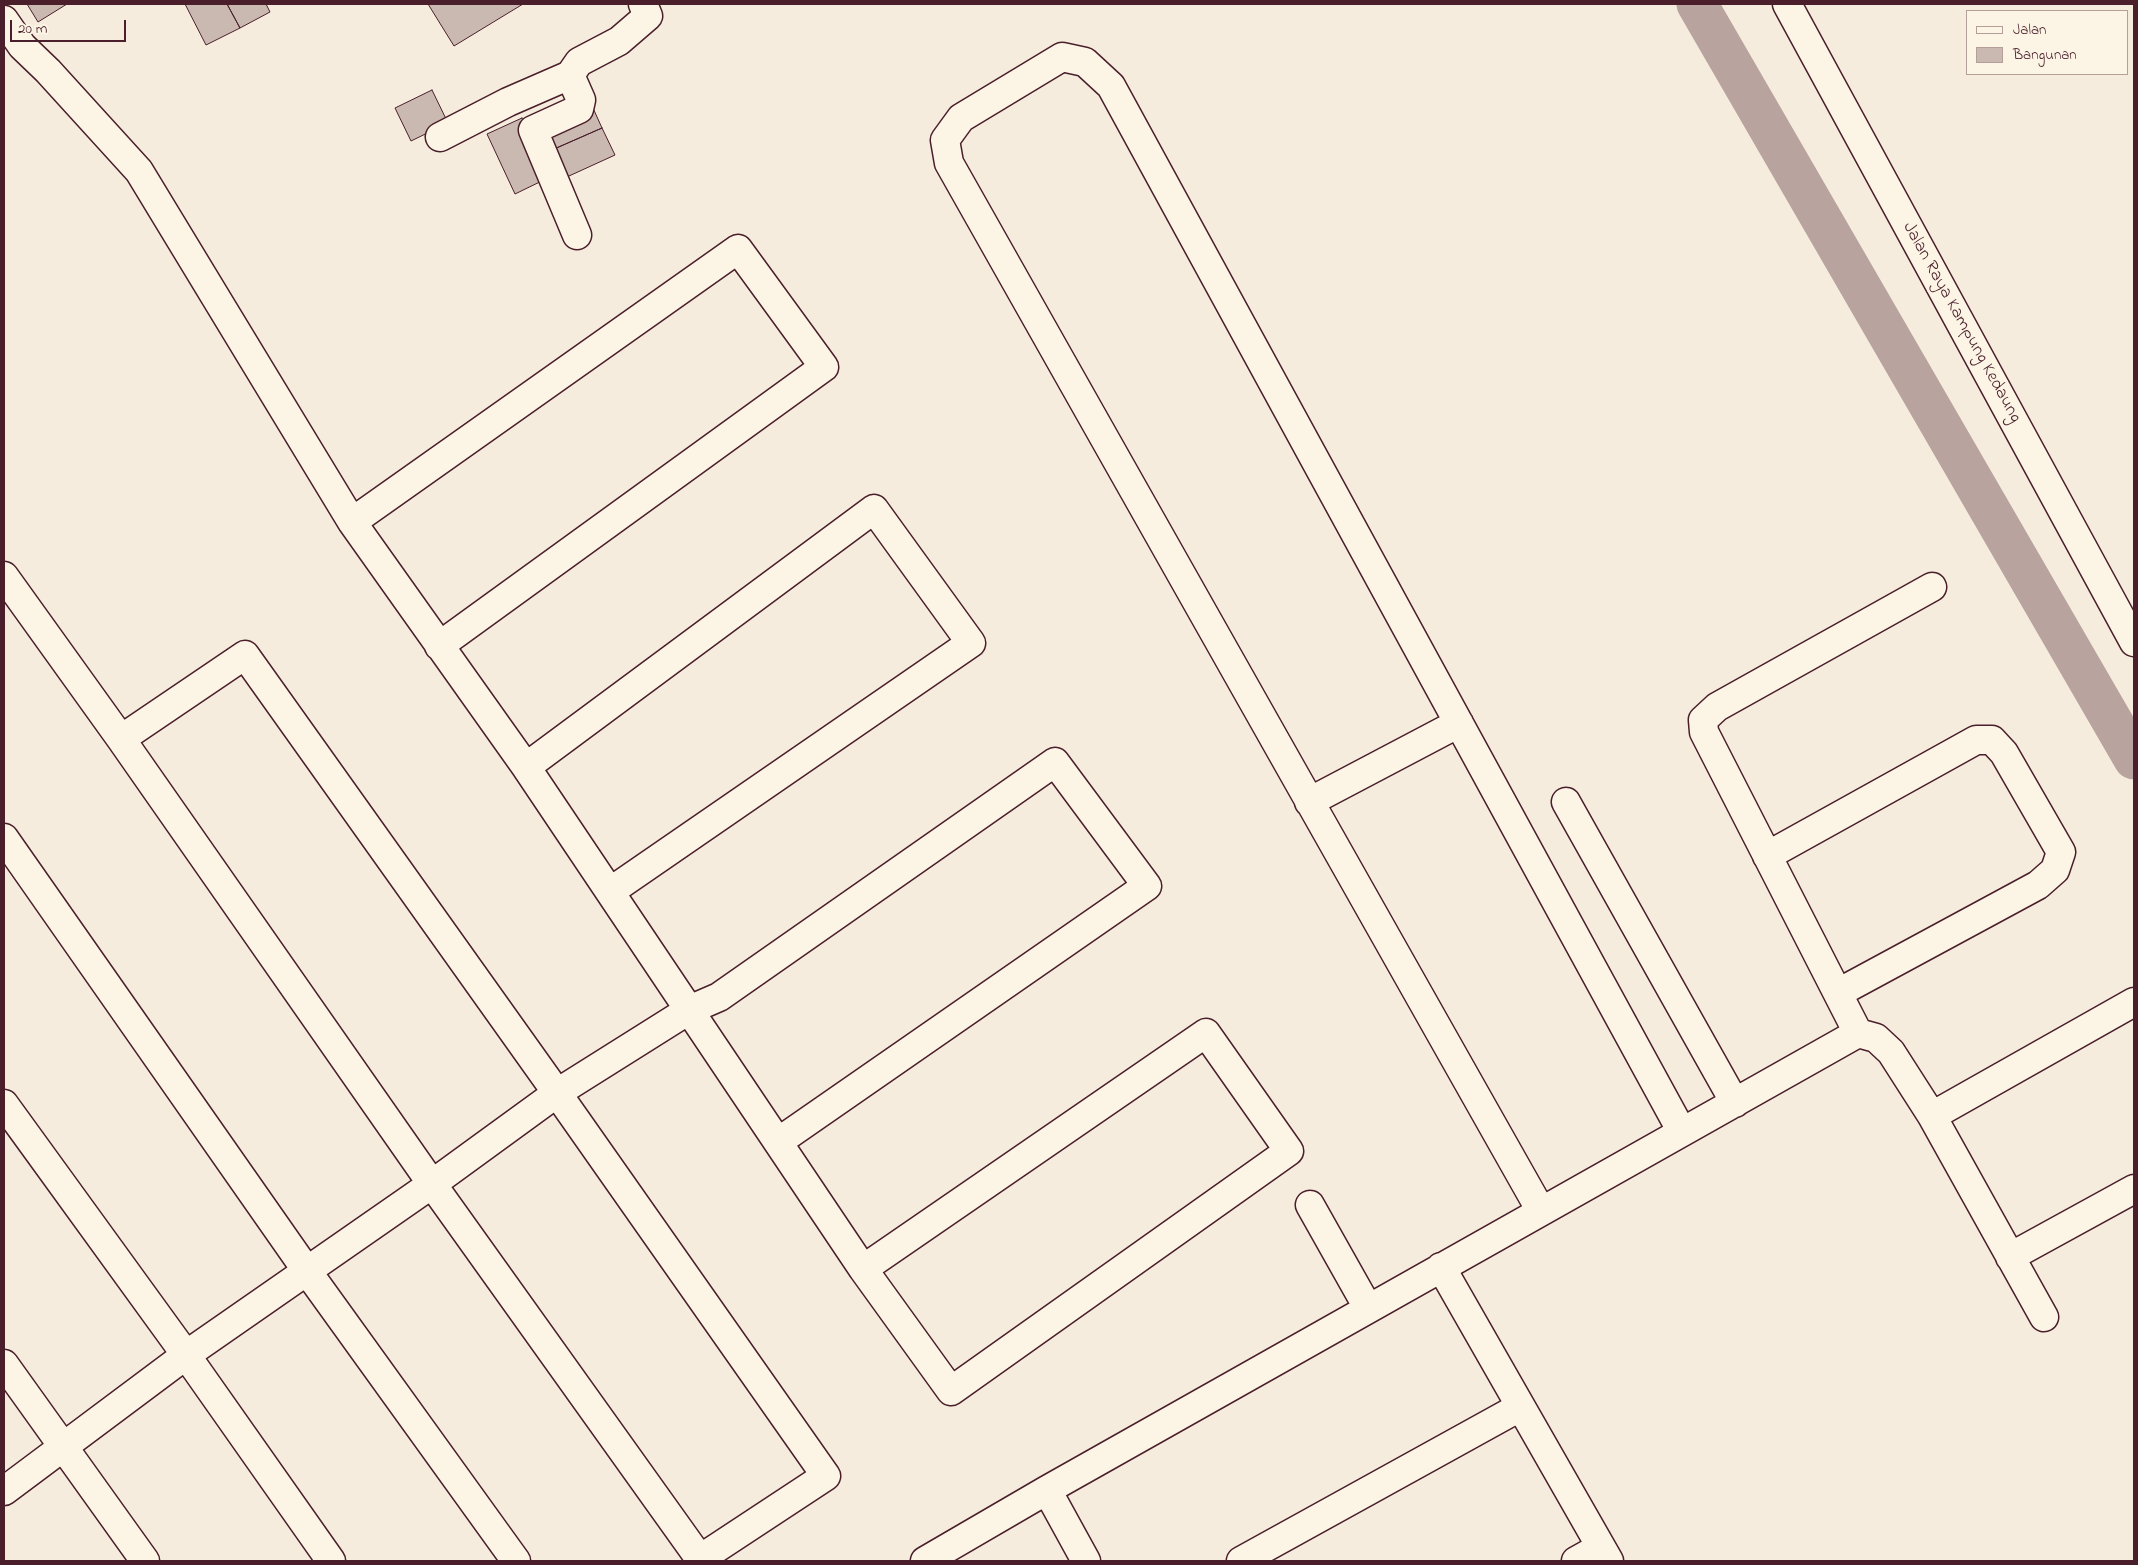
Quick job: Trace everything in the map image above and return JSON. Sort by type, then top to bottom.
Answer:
[{"type":"street","points":[[440,137],[508,102],[570,75],[579,62],[619,41],[648,16],[643,4]]},
{"type":"street","name":"Jalan Raya Kampung Kedaung","points":[[1787,4],[2134,642]]},
{"type":"street","points":[[4,20],[22,46],[48,71],[139,171],[352,522],[526,767],[863,1269],[951,1392],[1289,1151],[1206,1033],[863,1269]]},
{"type":"street","points":[[1541,1211],[949,163],[945,140],[961,118],[1062,57],[1085,62],[1111,86],[1682,1132]]},
{"type":"street","points":[[570,75],[581,100],[579,110],[533,130],[577,235]]},
{"type":"street","points":[[352,522],[738,249],[824,367],[439,646]]},
{"type":"street","points":[[526,767],[874,509],[971,643],[611,891]]},
{"type":"street","points":[[6,583],[120,739],[432,1184],[700,1559],[826,1476],[557,1093],[245,655],[120,739]]},
{"type":"street","points":[[1858,1033],[1704,732],[1703,720],[1717,706],[1932,587]]},
{"type":"street","points":[[1309,802],[1459,723]]},
{"type":"street","points":[[1767,856],[1976,740],[1992,740],[2004,753],[2060,852],[2055,870],[2038,885],[1838,993]]},
{"type":"street","points":[[4,1491],[186,1355],[432,1184],[557,1093],[689,1010],[719,996],[1055,762],[1147,886],[778,1142]]},
{"type":"street","points":[[1566,802],[1735,1103]]},
{"type":"street","points":[[8,854],[516,1561]]},
{"type":"street","points":[[1932,1116],[2134,1002]]},
{"type":"street","points":[[925,1561],[1368,1308],[1858,1033],[1876,1038],[1891,1052],[1932,1116],[2044,1317]]},
{"type":"street","points":[[4,1104],[186,1355],[331,1561]]},
{"type":"street","points":[[2010,1257],[2134,1189]]},
{"type":"street","points":[[1310,1206],[1368,1308]]},
{"type":"street","points":[[1441,1267],[1605,1554],[1576,1561]]},
{"type":"street","points":[[4,1364],[145,1561]]},
{"type":"street","points":[[1242,1561],[1520,1407]]},
{"type":"street","points":[[1047,1490],[1086,1561]]},
{"type":"building","points":[[27,4],[67,4],[38,22]]},
{"type":"building","points":[[185,4],[227,4],[240,28],[206,45]]},
{"type":"building","points":[[227,4],[266,4],[270,12],[240,28]]},
{"type":"building","points":[[428,4],[523,4],[454,46]]},
{"type":"building","points":[[432,90],[448,123],[411,141],[395,108]]},
{"type":"building","points":[[593,108],[602,128],[545,153],[537,134]]},
{"type":"building","points":[[522,118],[550,177],[515,194],[487,134]]},
{"type":"building","points":[[602,128],[615,155],[558,181],[545,153]]},
{"type":"waterway","points":[[1697,4],[2134,759]]}]
